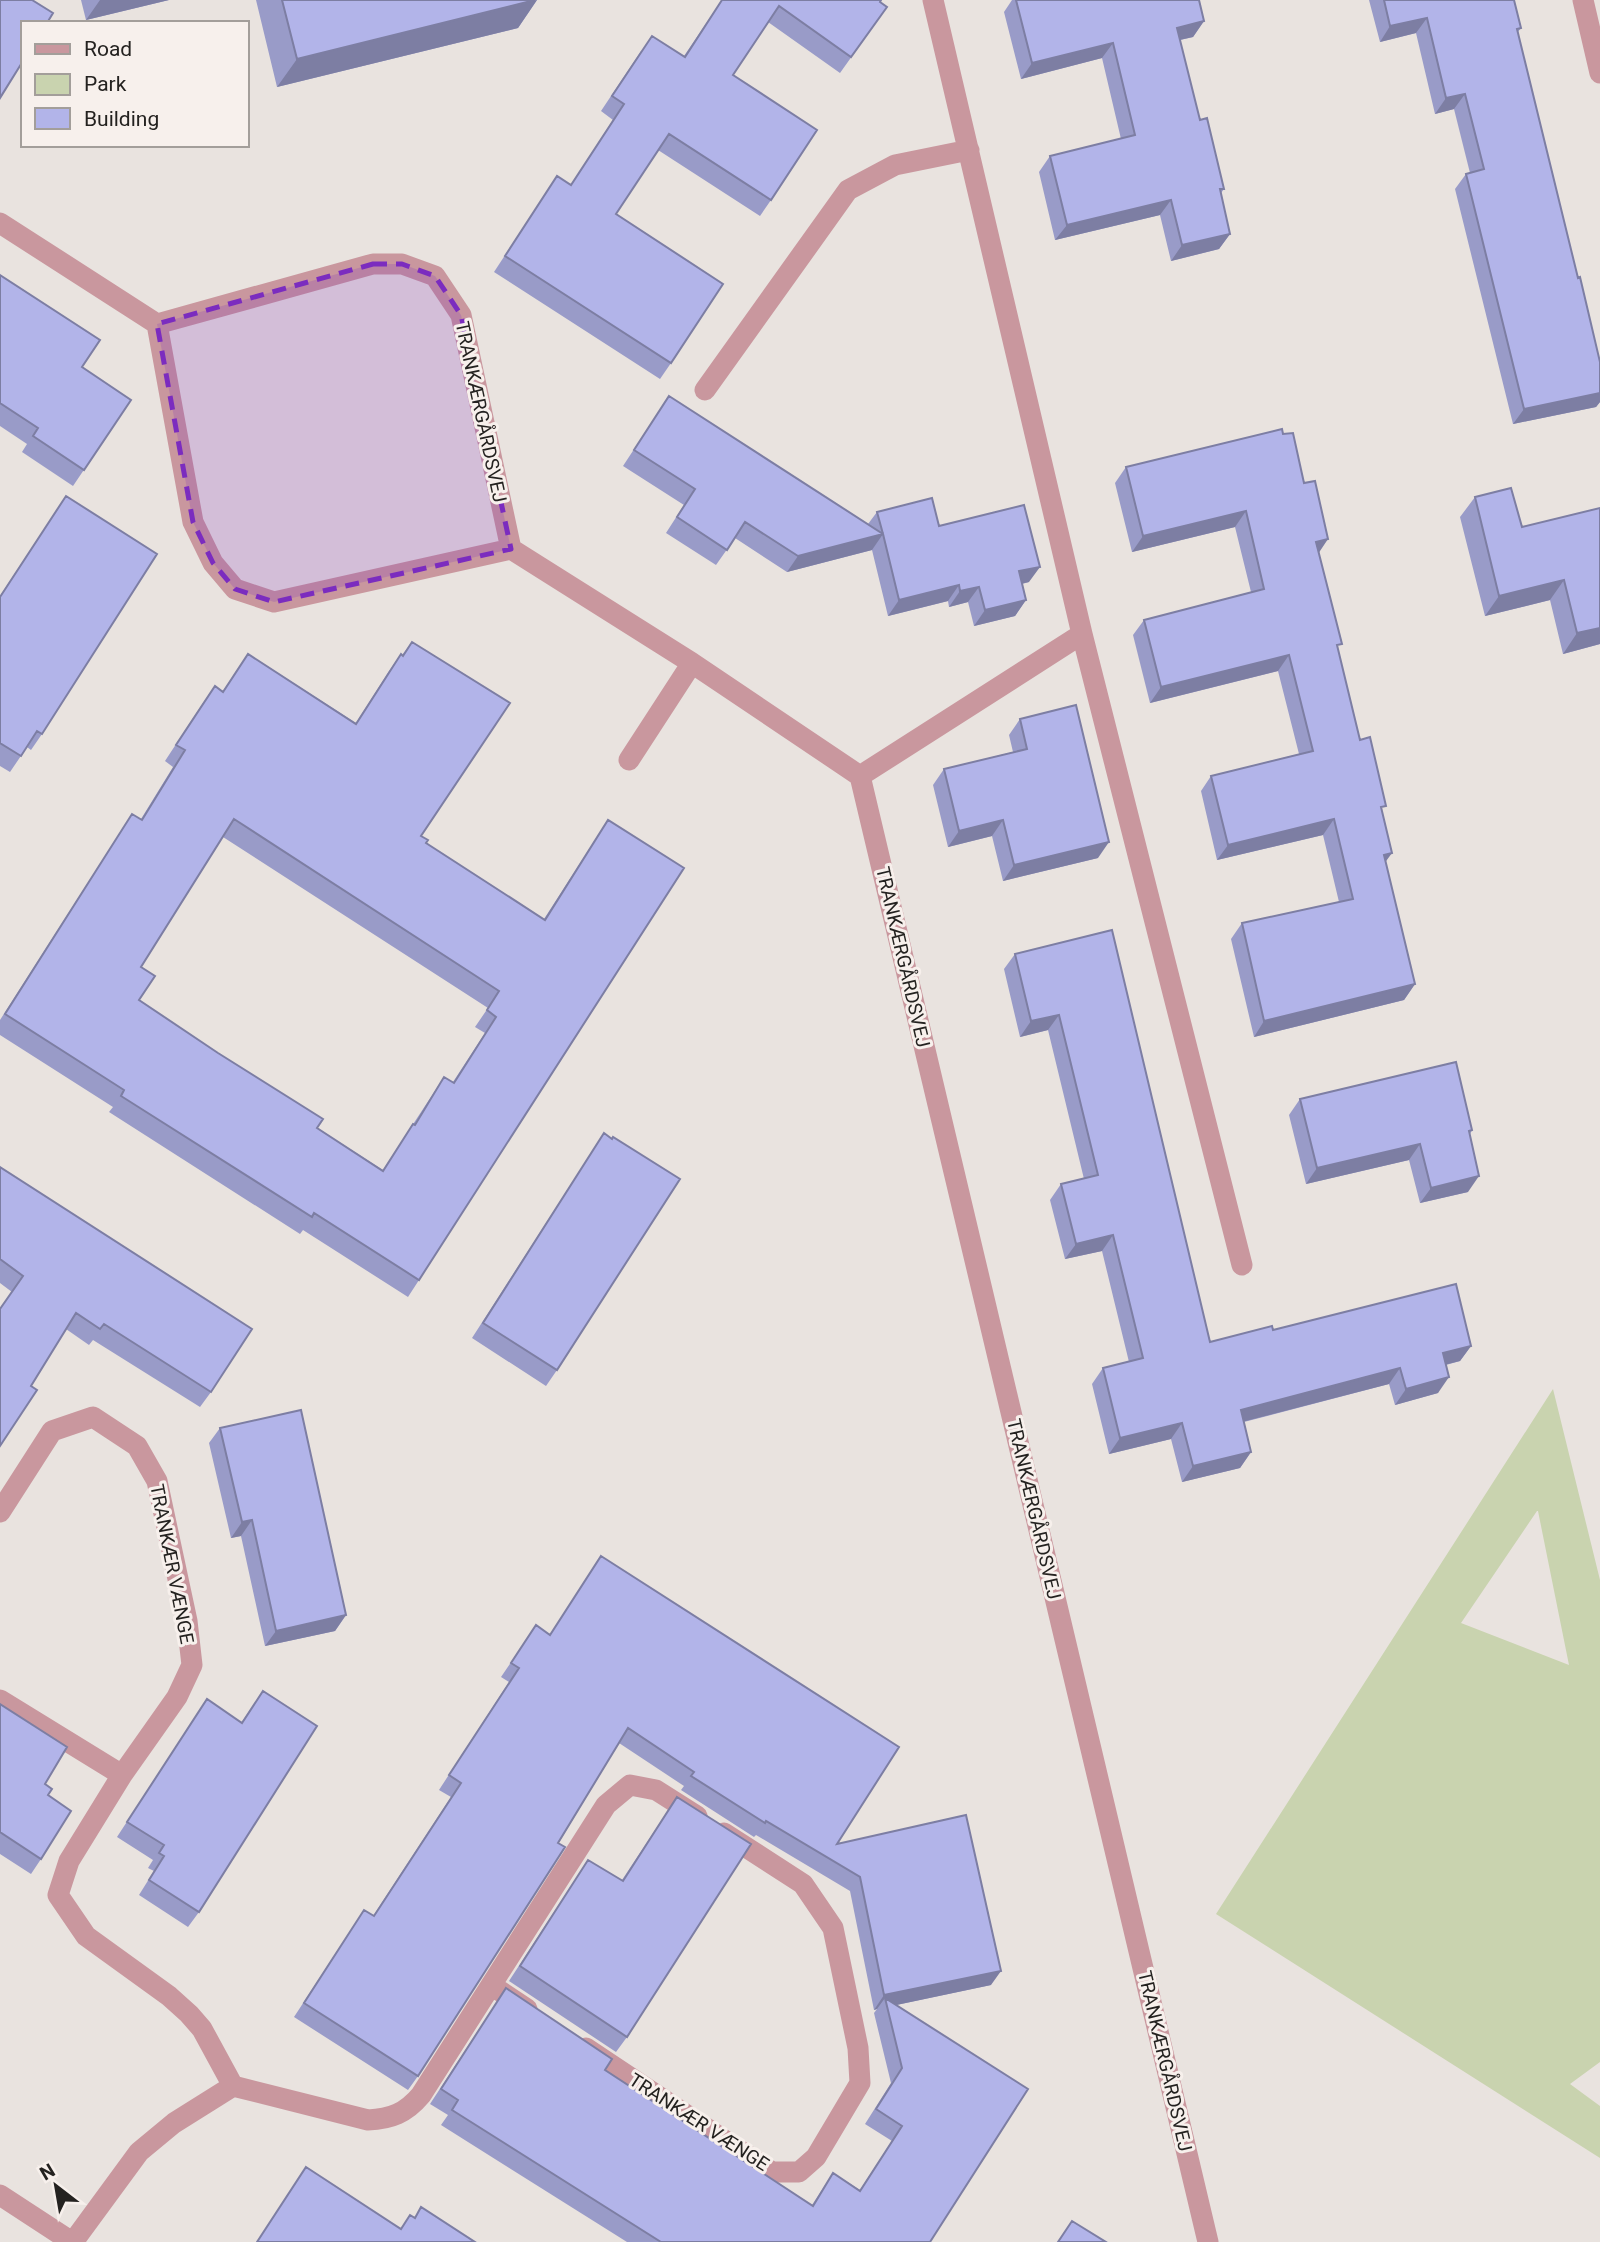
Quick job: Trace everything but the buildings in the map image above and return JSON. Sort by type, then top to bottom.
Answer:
[{"type":"street","points":[[933,0],[1082,634],[1242,1265]]},
{"type":"street","points":[[1583,0],[1600,73]]},
{"type":"street","points":[[705,390],[848,190],[895,165],[969,150]]},
{"type":"street","points":[[0,223],[157,324],[193,522],[213,563],[235,589],[274,602],[511,549],[692,663],[860,776],[1082,634]]},
{"type":"street","name":"TRANKÆRGÅRDSVEJ","points":[[157,324],[373,264],[402,264],[435,276],[461,315],[511,549]]},
{"type":"street","points":[[629,760],[692,663]]},
{"type":"street","name":"TRANKÆRGÅRDSVEJ","points":[[860,776],[1208,2242]]},
{"type":"street","name":"TRANKÆR VÆNGE","points":[[0,1512],[52,1431],[93,1417],[138,1446],[157,1481],[187,1621],[192,1665],[177,1697],[122,1775],[69,1861],[58,1895],[86,1936],[169,1996],[189,2014],[202,2029],[233,2086],[368,2120],[382,2120],[411,2107],[606,1805],[630,1785],[656,1790],[803,1884],[833,1928],[858,2048],[860,2083],[816,2157],[799,2172],[772,2172],[570,2037]]},
{"type":"street","points":[[0,1700],[122,1775]]},
{"type":"street","points":[[491,1985],[547,2022]]},
{"type":"street","points":[[0,2195],[73,2242],[139,2152],[174,2123],[233,2086]]},
{"type":"highlighted area","points":[[373,264],[402,264],[435,276],[461,315],[511,549],[274,602],[235,589],[213,563],[193,522],[157,324]]},
{"type":"green space","points":[[1553,1389],[1600,1580],[1600,2062],[1570,2084],[1600,2106],[1600,2158],[1216,1914]],"holes":[[[1538,1511],[1569,1665],[1461,1623]]]}]
